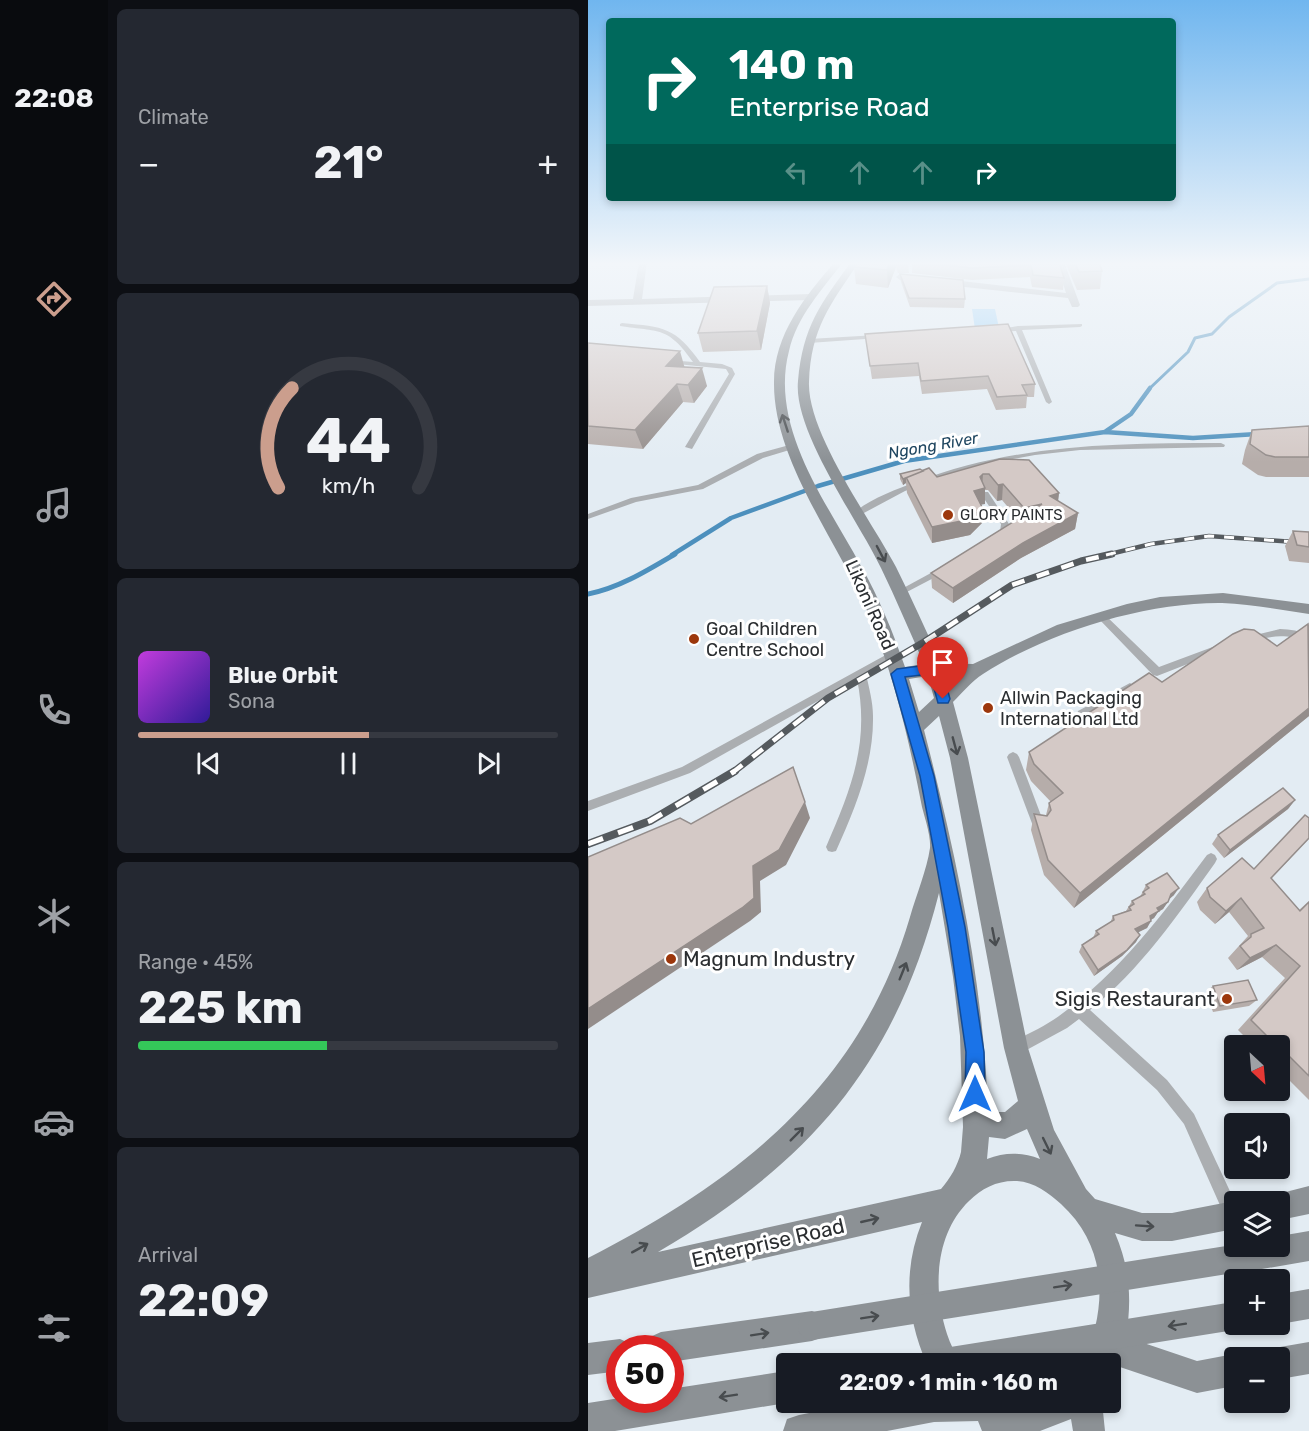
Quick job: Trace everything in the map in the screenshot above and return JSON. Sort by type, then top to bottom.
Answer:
[{"type":"main road","name":"Likoni Road","points":[[792,329],[785,341],[778,381],[782,415],[807,477],[866,590],[895,664],[927,776],[957,927],[975,1052],[973,1159],[932,1232],[924,1268],[924,1307],[938,1353]]},
{"type":"main road","name":"Likoni Road","points":[[814,329],[809,341],[803,383],[805,408],[814,433],[857,507],[900,592],[935,669],[959,758],[1016,1048],[1031,1106],[1050,1153],[1105,1243],[1111,1261],[1115,1290],[1114,1319],[1105,1353]]},
{"type":"main road","points":[[913,729],[975,670],[1073,625],[1101,616],[1162,602],[1221,598],[1309,609]]},
{"type":"main road","points":[[895,664],[935,669],[975,670]]},
{"type":"main road","points":[[588,1275],[641,1248],[705,1210],[763,1166],[809,1122],[844,1077],[877,1026],[888,1004],[903,972],[920,924],[940,845]]},
{"type":"main road","points":[[975,1115],[984,1122],[1006,1126],[1015,1123],[1031,1106]]},
{"type":"main road","points":[[953,1196],[979,1175],[1003,1168],[1027,1168],[1052,1177],[1081,1202],[1142,1227],[1173,1227],[1224,1217]]},
{"type":"main road","name":"Enterprise Road","points":[[588,1283],[953,1196]]},
{"type":"main road","points":[[1290,1204],[1309,1200]]},
{"type":"main road","points":[[684,1344],[1309,1246]]},
{"type":"main road","points":[[1290,1307],[1309,1304]]},
{"type":"main road","points":[[1001,1353],[1224,1318]]},
{"type":"main road","points":[[588,1359],[606,1357]]},
{"type":"main road","points":[[1290,1361],[1309,1358]]},
{"type":"main road","points":[[1121,1359],[1197,1377],[1224,1372]]},
{"type":"main road","points":[[588,1419],[776,1388]]},
{"type":"main road","points":[[799,1431],[896,1413]]},
{"type":"main road","points":[[993,1413],[1024,1418],[1051,1413]]},
{"type":"main road","points":[[1087,1413],[1089,1431]]},
{"type":"lane","points":[[650,329],[667,331],[682,340],[698,364]]},
{"type":"lane","points":[[995,330],[1009,329]]},
{"type":"lane","points":[[1018,329],[1049,402]]},
{"type":"lane","points":[[809,341],[890,336]]},
{"type":"lane","points":[[665,361],[722,366],[729,368],[732,374],[689,447]]},
{"type":"lane","points":[[857,507],[941,473],[1031,453],[1115,445],[1221,445]]},
{"type":"lane","points":[[588,517],[634,500],[700,487],[760,456],[793,446]]},
{"type":"lane","points":[[984,546],[1004,533],[1005,524],[985,494]]},
{"type":"lane","points":[[900,592],[954,563]]},
{"type":"lane","points":[[1101,616],[1147,677]]},
{"type":"lane","points":[[1082,714],[1147,677],[1234,644],[1270,633],[1290,632],[1309,639]]},
{"type":"lane","points":[[588,806],[686,770],[861,672],[895,664]]},
{"type":"lane","points":[[832,847],[853,797],[867,747],[868,716],[861,672]]},
{"type":"lane","points":[[1013,757],[1040,826]]},
{"type":"lane","points":[[1016,1048],[1080,1010],[1131,962],[1178,906],[1211,859]]},
{"type":"lane","points":[[1080,1010],[1162,1085],[1189,1119],[1224,1194]]},
{"type":"building","points":[[699,329],[757,329],[757,331],[698,333]]},
{"type":"building","points":[[940,329],[1010,329],[1035,384],[1022,385],[1027,395],[997,397],[988,376],[921,381],[918,363],[870,366],[865,334]]},
{"type":"building","points":[[588,343],[680,351],[666,366],[702,368],[688,385],[677,384],[635,430],[588,426]]},
{"type":"building","points":[[1309,426],[1309,457],[1275,457],[1266,455],[1250,444],[1252,430]]},
{"type":"building","points":[[1000,459],[1029,460],[1059,493],[1050,496],[1078,513],[1023,543],[953,588],[931,573],[1042,504],[1024,508],[1003,484],[998,485],[989,474],[983,474],[980,477],[985,488],[974,491],[982,507],[971,519],[932,527],[906,477],[929,468],[937,477]]},
{"type":"building","points":[[920,469],[923,471],[903,479],[900,474]]},
{"type":"building","points":[[1293,531],[1309,532],[1309,547],[1297,545]]},
{"type":"building","points":[[1308,624],[1309,708],[1080,893],[1048,860],[1034,814],[1047,816],[1051,810],[1049,803],[1063,793],[1034,764],[1029,752],[1149,673],[1162,682],[1233,634],[1244,629],[1254,630],[1277,646]]},
{"type":"building","points":[[793,767],[805,802],[779,850],[753,866],[754,898],[588,1009],[588,857],[680,818],[691,824]]},
{"type":"building","points":[[1283,788],[1295,800],[1230,850],[1218,835]]},
{"type":"building","points":[[1305,815],[1309,818],[1309,838],[1271,878],[1300,911],[1309,902],[1309,1076],[1290,1057],[1290,1035],[1266,1035],[1251,1020],[1300,966],[1276,945],[1250,958],[1240,946],[1251,937],[1251,934],[1264,928],[1241,898],[1226,911],[1210,897],[1207,888],[1242,858],[1254,869]]},
{"type":"building","points":[[1167,873],[1179,888],[1171,894],[1168,902],[1157,908],[1159,911],[1150,916],[1151,921],[1135,929],[1140,935],[1127,950],[1098,970],[1082,945],[1099,934],[1096,931],[1114,920],[1113,916],[1131,910],[1129,907],[1134,904],[1132,901],[1145,894],[1143,892],[1149,888],[1146,885]]},
{"type":"building","points":[[1248,980],[1257,1000],[1220,1006],[1213,986]]},
{"type":"waterway","points":[[1150,388],[1188,352],[1195,338],[1212,334],[1217,329]]},
{"type":"waterway","points":[[1106,431],[1131,414],[1150,388]]},
{"type":"waterway","name":"Ngong River","points":[[672,555],[731,518],[818,486],[904,461],[1105,432],[1193,438],[1257,434]]},
{"type":"waterway","name":"Ngong River","points":[[588,594],[622,583],[675,554]]},
{"type":"railway","points":[[1106,555],[1151,544],[1209,536],[1309,543]]},
{"type":"railway","points":[[733,772],[828,698],[924,642],[1012,585],[1081,561],[1112,554]]},
{"type":"railway","points":[[588,844],[650,821],[733,772]]},
{"type":"place","name":"GLORY PAINTS","points":[[948,515]]},
{"type":"place","name":"Goal Children Centre School","points":[[694,639]]},
{"type":"place","name":"Allwin Packaging International Ltd","points":[[988,708]]},
{"type":"place","name":"Magnum Industry","points":[[671,959]]},
{"type":"place","name":"Sigis Restaurant","points":[[1227,999]]},
{"type":"route","points":[[943,699],[935,669],[897,674],[927,776],[957,927],[975,1052],[975,1094]]}]
